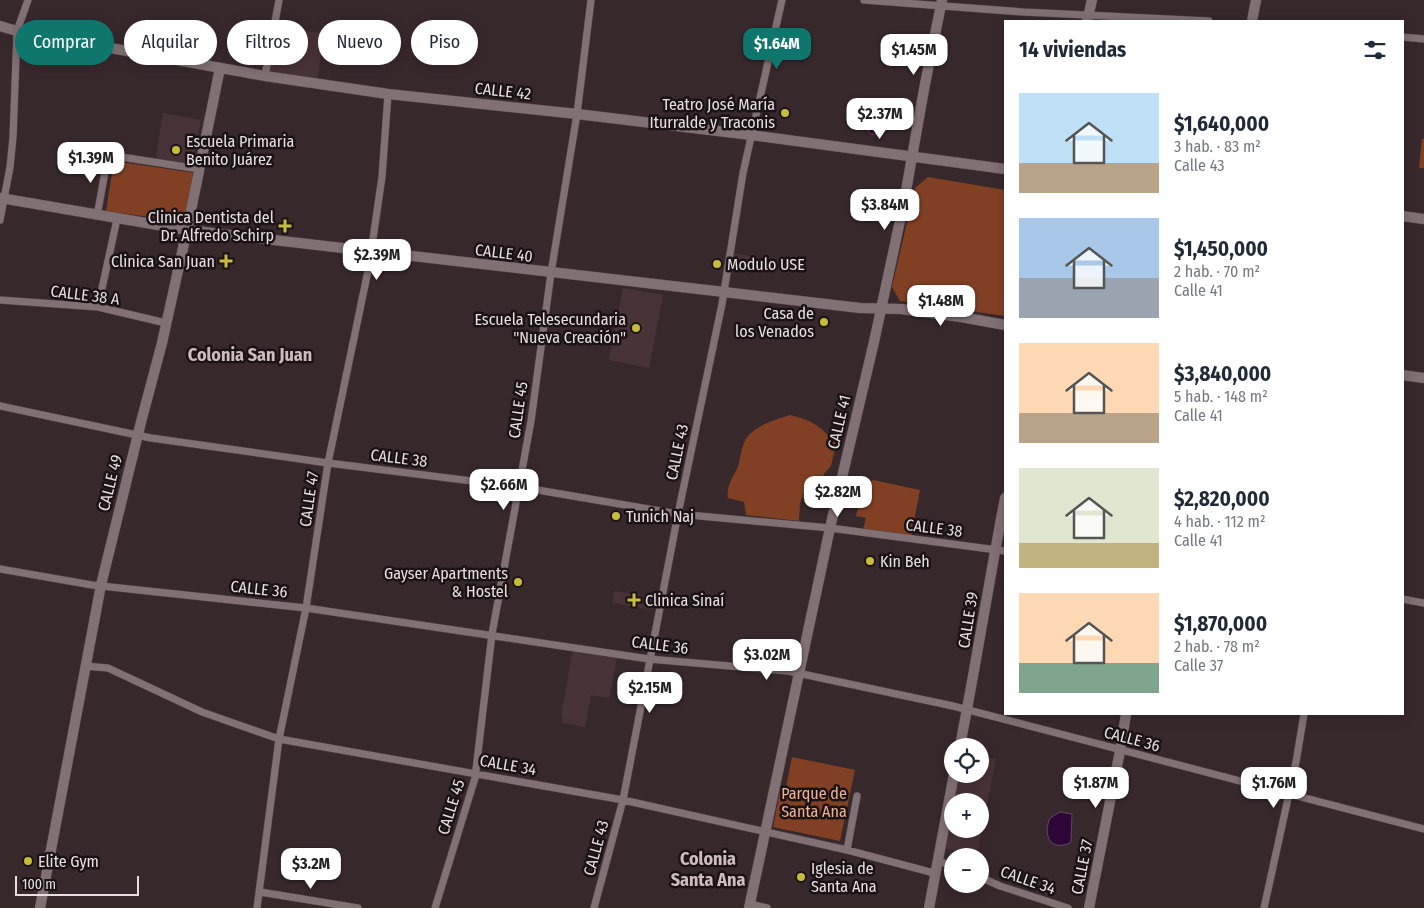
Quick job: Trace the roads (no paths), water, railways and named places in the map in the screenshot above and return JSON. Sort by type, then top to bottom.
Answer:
[{"type":"main road","points":[[1088,18],[1092,0]]},
{"type":"main road","points":[[1252,20],[1256,0]]},
{"type":"main road","name":"CALLE 41","points":[[750,906],[798,674],[904,202],[942,3]]},
{"type":"main road","name":"CALLE 42","points":[[0,26],[15,30]]},
{"type":"main road","name":"CALLE 42","points":[[114,49],[265,76],[388,94],[751,135],[1004,170]]},
{"type":"main road","name":"CALLE 49","points":[[40,908],[100,585],[166,323],[220,68]]},
{"type":"main road","name":"CALLE 40","points":[[2,199],[187,230],[792,301],[860,308],[901,309],[1004,325]]},
{"type":"main road","points":[[1404,216],[1424,219]]},
{"type":"main road","points":[[1404,375],[1424,378]]},
{"type":"main road","name":"CALLE 39","points":[[962,738],[1000,550],[1004,508]]},
{"type":"main road","name":"CALLE 37","points":[[1090,908],[1126,715]]},
{"type":"main road","points":[[929,908],[952,783]]},
{"type":"street","points":[[21,20],[28,0]]},
{"type":"street","points":[[265,76],[279,0]]},
{"type":"street","name":"CALLE 45","points":[[435,908],[476,774],[492,634],[531,421],[551,273],[577,114],[591,0]]},
{"type":"street","name":"CALLE 43","points":[[594,908],[623,800],[678,514],[724,292],[751,135],[782,0]]},
{"type":"street","points":[[864,0],[942,3],[1088,18],[1169,20]]},
{"type":"street","points":[[1404,38],[1424,38]]},
{"type":"street","points":[[0,220],[13,137],[16,65]]},
{"type":"street","name":"CALLE 47","points":[[257,908],[279,739],[306,608],[328,463],[370,252],[382,177],[388,94]]},
{"type":"street","points":[[96,216],[108,155],[199,169]]},
{"type":"street","points":[[98,307],[117,219]]},
{"type":"street","name":"CALLE 38 A","points":[[0,300],[98,307],[166,323]]},
{"type":"street","name":"CALLE 38","points":[[0,406],[137,436],[328,463],[520,487],[678,514],[830,528],[1000,550]]},
{"type":"street","name":"CALLE 36","points":[[0,568],[100,585],[306,608],[492,634],[650,659],[798,674],[967,710],[1424,828]]},
{"type":"street","points":[[1404,599],[1424,603]]},
{"type":"street","name":"CALLE 34","points":[[84,666],[108,668],[202,712],[279,739],[623,800],[847,850],[934,873]]},
{"type":"street","points":[[1264,908],[1304,715]]},
{"type":"street","points":[[847,850],[857,796]]},
{"type":"street","points":[[937,860],[944,863]]},
{"type":"street","name":"CALLE 34","points":[[989,881],[1068,908]]},
{"type":"street","points":[[260,892],[358,908]]},
{"type":"street","points":[[750,906],[767,908]]},
{"type":"place","name":"Teatro José María Iturralde y Traconis","points":[[785,113]]},
{"type":"place","name":"Escuela Primaria Benito Juárez","points":[[176,150]]},
{"type":"place","name":"Clinica Dentista del Dr. Alfredo Schirp","points":[[285,226]]},
{"type":"place","name":"Clinica San Juan","points":[[226,261]]},
{"type":"place","name":"Modulo USE","points":[[717,264]]},
{"type":"place","name":"Casa de los Venados","points":[[824,322]]},
{"type":"place","name":"Escuela Telesecundaria \"Nueva Creación\"","points":[[636,328]]},
{"type":"place","name":"Tunich Naj","points":[[616,516]]},
{"type":"place","name":"Kin Beh","points":[[870,561]]},
{"type":"place","name":"Gayser Apartments & Hostel","points":[[518,582]]},
{"type":"place","name":"Clinica Sinaí","points":[[634,600]]},
{"type":"place","name":"Elite Gym","points":[[28,861]]},
{"type":"place","name":"Iglesia de Santa Ana","points":[[801,877]]},
{"type":"district","name":"Colonia San Juan","points":[[250,355]]},
{"type":"district","name":"Colonia Santa Ana","points":[[708,870]]},
{"type":"park label","name":"Parque de Santa Ana","points":[[814,802]]}]
